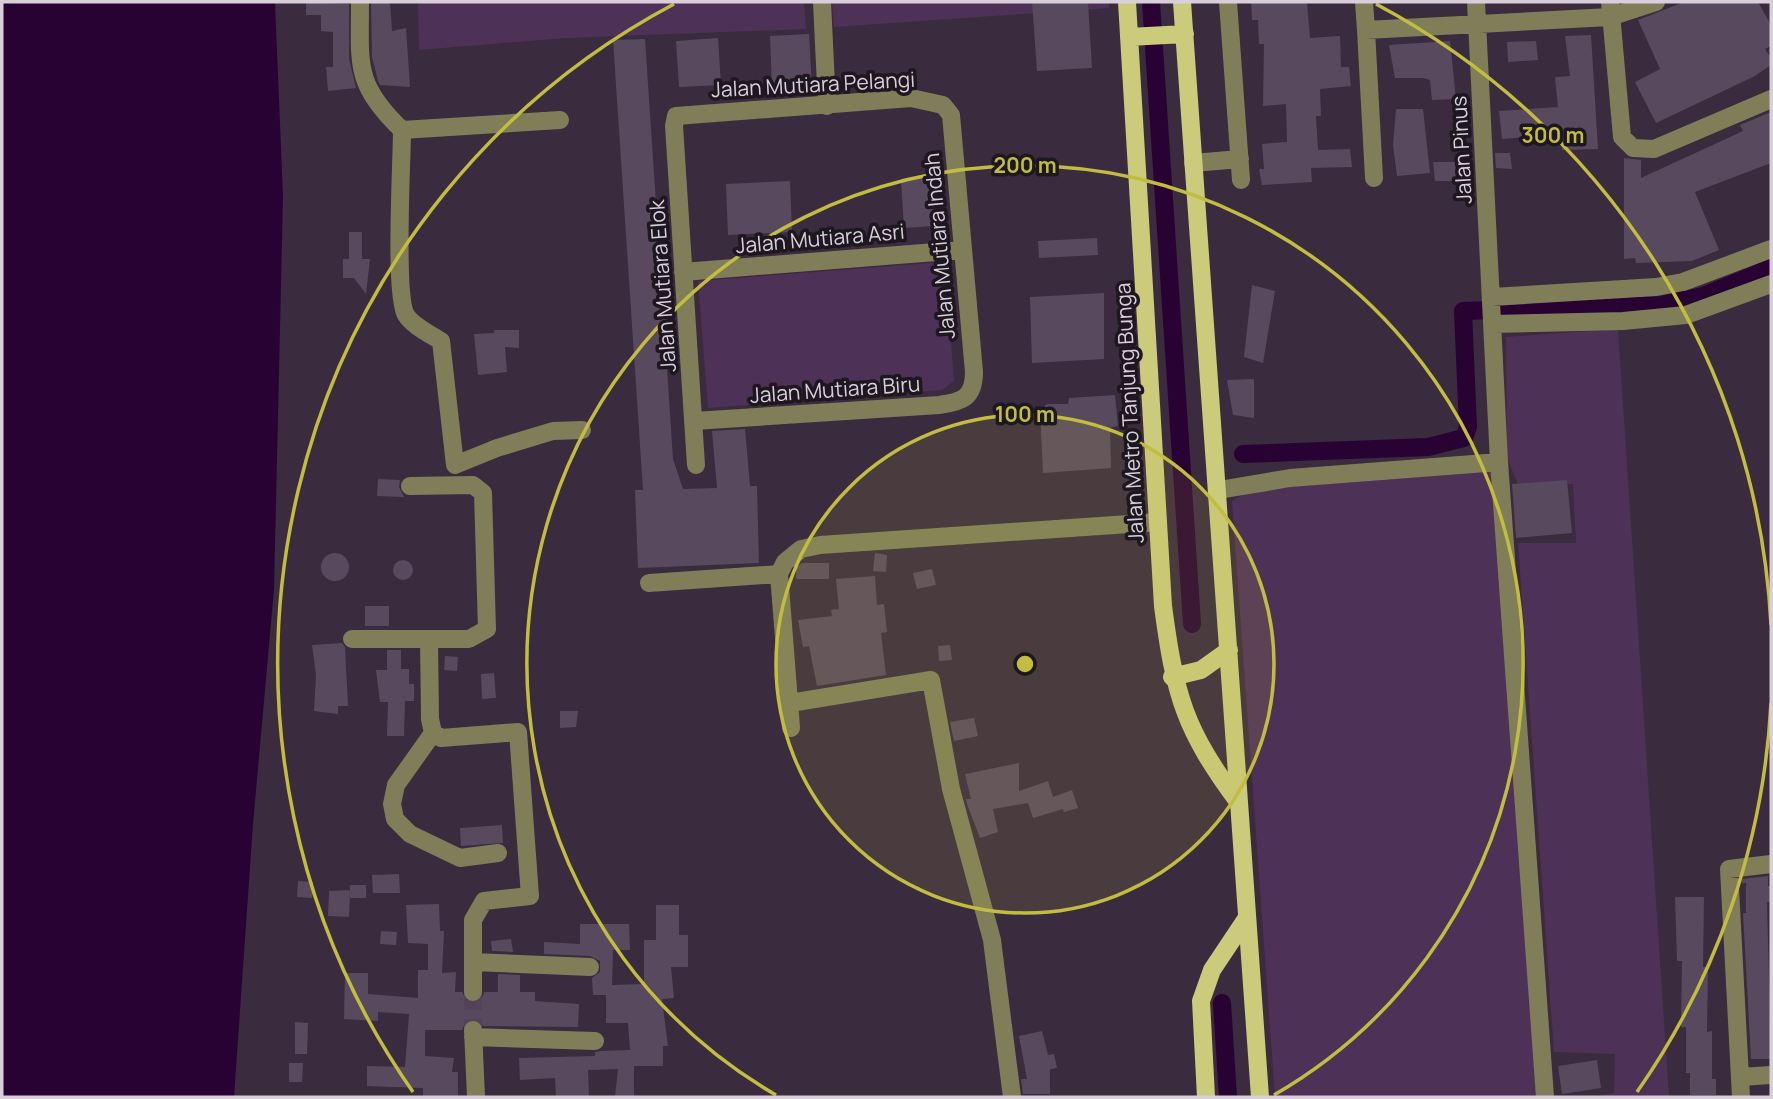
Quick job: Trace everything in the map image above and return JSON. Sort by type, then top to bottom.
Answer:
[{"type":"main road","name":"Jalan Metro Tanjung Bunga","points":[[1127,2],[1136,36],[1158,522],[1163,606],[1172,677],[1183,713],[1203,754],[1239,803]]},
{"type":"main road","points":[[1182,2],[1179,34],[1194,163],[1219,490],[1260,1097]]},
{"type":"main road","points":[[1136,36],[1179,34]]},
{"type":"main road","points":[[1172,677],[1201,670],[1229,650]]},
{"type":"main road","points":[[1206,1097],[1201,1002],[1212,970],[1246,919]]},
{"type":"street","points":[[360,2],[362,78],[368,93],[402,130],[400,249],[404,310],[413,322],[440,341],[456,465],[497,447],[553,431],[582,430]]},
{"type":"street","points":[[822,2],[827,106]]},
{"type":"street","points":[[1228,2],[1241,180]]},
{"type":"street","points":[[1364,2],[1374,178]]},
{"type":"street","name":"Jalan Pinus","points":[[1476,2],[1499,462],[1545,1097]]},
{"type":"street","points":[[1366,30],[1520,22],[1656,2]]},
{"type":"street","points":[[1610,9],[1622,137],[1633,148],[1649,150],[1771,99]]},
{"type":"street","name":"Jalan Mutiara Pelangi","points":[[687,114],[911,98],[940,104]]},
{"type":"street","name":"Jalan Mutiara Indah","points":[[940,104],[951,115],[974,372],[972,389]]},
{"type":"street","name":"Jalan Mutiara Elok","points":[[687,114],[678,115],[674,123],[696,465]]},
{"type":"street","points":[[402,130],[560,120]]},
{"type":"street","points":[[1194,163],[1240,159]]},
{"type":"street","points":[[1492,310],[1684,282],[1771,248]]},
{"type":"street","name":"Jalan Mutiara Asri","points":[[683,272],[961,250]]},
{"type":"street","points":[[1492,310],[1623,321],[1686,316],[1771,284]]},
{"type":"street","name":"Jalan Mutiara Biru","points":[[694,421],[957,403],[966,399],[972,389]]},
{"type":"street","points":[[1219,490],[1290,478],[1499,462]]},
{"type":"street","points":[[352,639],[469,639],[487,629],[484,495],[473,485],[410,486]]},
{"type":"street","points":[[792,728],[779,574],[784,564],[797,552],[820,545],[1158,522]]},
{"type":"street","points":[[649,583],[779,574]]},
{"type":"street","points":[[429,639],[429,719],[433,733],[441,738],[518,732],[530,896],[485,899],[472,920],[472,992]]},
{"type":"street","points":[[790,703],[931,680],[951,789],[992,940],[1013,1097]]},
{"type":"street","points":[[433,733],[396,785],[392,804],[395,819],[410,834],[460,858],[499,853]]},
{"type":"street","points":[[1741,1097],[1729,869],[1771,864]]},
{"type":"street","points":[[472,962],[590,967]]},
{"type":"street","points":[[476,1097],[472,1034],[595,1041]]},
{"type":"street","points":[[1740,1077],[1771,1075]]},
{"type":"shaded area","points":[[2,2],[275,2],[283,197],[274,589],[253,824],[234,1097],[2,1097]]},
{"type":"shaded area","points":[[418,2],[804,2],[806,29],[566,38],[419,50]]},
{"type":"shaded area","points":[[832,2],[1109,2],[1109,8],[834,27]]},
{"type":"shaded area","points":[[945,262],[954,381],[942,390],[708,408],[698,281]]},
{"type":"shaded area","points":[[1618,329],[1669,1097],[1591,1097],[1614,1093],[1615,1054],[1554,1052],[1518,543],[1576,543],[1573,484],[1520,489],[1507,458],[1506,337]]},
{"type":"shaded area","points":[[1493,466],[1540,1097],[1275,1097],[1232,501],[1252,490]]},
{"type":"building","points":[[306,2],[349,4],[349,59],[356,88],[328,91],[326,67],[333,67],[333,32],[321,31],[321,15],[306,15]]},
{"type":"building","points":[[371,2],[390,2],[392,31],[406,28],[410,87],[380,85],[378,81],[372,57]]},
{"type":"building","points":[[1032,2],[1088,2],[1092,68],[1037,71]]},
{"type":"building","points":[[1251,2],[1307,2],[1310,38],[1340,36],[1341,67],[1349,67],[1351,86],[1320,89],[1321,116],[1316,116],[1318,150],[1350,149],[1352,167],[1311,168],[1312,182],[1262,185],[1259,169],[1264,169],[1262,144],[1287,142],[1286,104],[1263,106],[1264,44],[1259,44],[1258,20],[1252,20]]},
{"type":"building","points":[[1684,2],[1758,2],[1771,25],[1771,46],[1765,49],[1771,58],[1771,65],[1755,76],[1656,123],[1635,82],[1660,69],[1638,20]]},
{"type":"building","points":[[809,34],[812,88],[772,90],[770,36]]},
{"type":"building","points":[[1591,35],[1598,149],[1562,150],[1561,134],[1502,139],[1499,111],[1558,107],[1555,77],[1570,76],[1565,36]]},
{"type":"building","points":[[718,38],[721,85],[679,87],[676,41]]},
{"type":"building","points":[[645,39],[673,459],[683,489],[717,488],[712,431],[745,429],[750,486],[757,486],[759,563],[638,568],[635,490],[643,490],[613,40]]},
{"type":"building","points":[[1450,41],[1456,99],[1432,100],[1430,80],[1395,78],[1389,45]]},
{"type":"building","points":[[1536,41],[1538,60],[1508,62],[1507,42]]},
{"type":"building","points":[[1396,109],[1423,109],[1430,173],[1397,176],[1393,145]]},
{"type":"building","points":[[1771,112],[1771,163],[1695,192],[1719,250],[1692,261],[1636,263],[1635,258],[1624,259],[1624,158],[1641,160],[1641,178],[1743,131],[1740,125]]},
{"type":"building","points":[[1495,153],[1510,153],[1512,169],[1496,168]]},
{"type":"building","points":[[1433,162],[1465,162],[1468,181],[1435,181]]},
{"type":"building","points":[[930,177],[934,226],[904,228],[901,179]]},
{"type":"building","points":[[790,181],[792,232],[728,235],[726,184]]},
{"type":"building","points":[[349,232],[362,232],[362,259],[370,259],[366,294],[354,278],[343,278],[343,259],[349,259]]},
{"type":"building","points":[[1097,238],[1098,255],[1039,258],[1038,241]]},
{"type":"building","points":[[1252,285],[1275,291],[1263,363],[1244,357]]},
{"type":"building","points":[[1104,293],[1104,359],[1032,363],[1030,297]]},
{"type":"building","points":[[494,330],[519,330],[519,348],[505,347],[507,372],[478,375],[474,334],[494,333]]},
{"type":"building","points":[[1254,379],[1254,418],[1233,415],[1227,380]]},
{"type":"building","points":[[1115,395],[1118,426],[1110,428],[1111,468],[1043,473],[1040,410],[1047,404],[1068,404],[1069,398]]},
{"type":"building","points":[[378,479],[400,480],[399,487],[404,497],[377,496]]},
{"type":"building","points":[[1567,480],[1572,533],[1516,538],[1512,484]]},
{"type":"building","points":[[335,553],[345,557],[349,567],[345,577],[335,581],[325,577],[321,567],[325,557]]},
{"type":"building","points":[[875,553],[887,555],[886,572],[873,571]]},
{"type":"building","points":[[403,560],[410,563],[413,570],[410,577],[403,580],[396,577],[393,570],[396,563]]},
{"type":"building","points":[[802,563],[829,563],[829,579],[796,579],[796,568]]},
{"type":"building","points":[[932,569],[936,585],[917,589],[913,573]]},
{"type":"building","points":[[875,576],[877,605],[884,604],[887,632],[881,633],[886,675],[817,686],[809,646],[803,647],[798,620],[832,616],[831,610],[839,609],[836,579]]},
{"type":"building","points":[[365,606],[389,606],[389,626],[365,626]]},
{"type":"building","points":[[342,643],[345,647],[348,706],[338,706],[338,714],[314,711],[316,675],[312,645]]},
{"type":"building","points":[[950,645],[952,660],[939,661],[938,646]]},
{"type":"building","points":[[387,650],[401,650],[401,669],[409,669],[409,684],[414,684],[414,701],[405,701],[404,736],[387,736],[388,702],[380,702],[376,670],[387,670]]},
{"type":"building","points":[[445,656],[458,657],[457,671],[444,670]]},
{"type":"building","points":[[494,673],[496,698],[482,699],[481,674]]},
{"type":"building","points":[[560,711],[578,711],[576,727],[560,728]]},
{"type":"building","points":[[974,718],[978,736],[954,741],[950,722]]},
{"type":"building","points":[[1019,763],[1019,791],[1048,781],[1053,797],[1072,790],[1078,808],[1064,812],[1063,809],[1033,818],[1028,803],[993,809],[998,832],[980,838],[967,804],[966,799],[971,799],[965,774]]},
{"type":"building","points":[[502,825],[503,843],[461,846],[460,828]]},
{"type":"building","points":[[399,874],[400,893],[373,893],[372,875]]},
{"type":"building","points":[[1768,876],[1768,886],[1771,886],[1771,902],[1767,902],[1771,1059],[1751,1059],[1743,913],[1746,913],[1746,883],[1742,883],[1742,879]]},
{"type":"building","points":[[298,881],[313,882],[312,898],[297,897]]},
{"type":"building","points":[[350,885],[366,885],[366,898],[350,898]]},
{"type":"building","points":[[350,890],[349,917],[328,916],[329,891]]},
{"type":"building","points":[[1675,897],[1704,897],[1703,967],[1708,967],[1707,1032],[1712,1031],[1712,1079],[1716,1079],[1716,1095],[1690,1095],[1690,1073],[1686,1073],[1686,1027],[1681,1027],[1682,961],[1677,961]]},
{"type":"building","points":[[439,904],[440,931],[444,931],[442,973],[456,972],[455,992],[462,992],[467,1001],[474,1003],[482,998],[484,992],[498,992],[498,974],[520,975],[520,992],[535,992],[535,1001],[579,1004],[578,1027],[483,1026],[473,1019],[466,1021],[462,1030],[425,1030],[425,1056],[454,1058],[452,1072],[458,1072],[458,1097],[423,1097],[423,1088],[367,1086],[367,1066],[405,1067],[409,1014],[378,1012],[378,1021],[344,1019],[345,973],[368,973],[368,994],[418,998],[418,970],[428,970],[428,944],[408,943],[406,905]]},
{"type":"building","points":[[656,905],[679,905],[679,935],[688,935],[688,967],[671,967],[674,998],[662,999],[668,1046],[663,1046],[663,1066],[634,1066],[634,1097],[615,1097],[618,1069],[588,1070],[589,1096],[556,1097],[555,1078],[520,1080],[519,1058],[595,1056],[595,1052],[630,1050],[628,1023],[606,1023],[606,995],[593,995],[592,978],[600,972],[600,961],[590,956],[544,954],[544,942],[580,944],[580,924],[629,924],[630,950],[613,950],[612,985],[644,984],[644,940],[656,940]]},
{"type":"building","points":[[381,931],[397,932],[396,945],[380,944]]},
{"type":"building","points":[[511,939],[513,952],[492,951],[491,941]]},
{"type":"building","points":[[295,1022],[308,1023],[307,1054],[295,1054]]},
{"type":"building","points":[[1042,1031],[1048,1055],[1054,1054],[1057,1068],[1050,1069],[1050,1094],[1023,1094],[1021,1079],[1027,1079],[1019,1036]]},
{"type":"building","points":[[1597,1060],[1601,1088],[1562,1094],[1558,1066]]},
{"type":"building","points":[[289,1063],[303,1063],[302,1082],[289,1082]]},
{"type":"waterway","points":[[1151,2],[1192,624]]},
{"type":"waterway","points":[[1243,454],[1428,447],[1464,438],[1468,427],[1463,311],[1661,305],[1703,296],[1771,268]]},
{"type":"waterway","points":[[1222,1003],[1228,1097]]},
{"type":"tunnel","points":[[473,992],[473,1030]]}]
